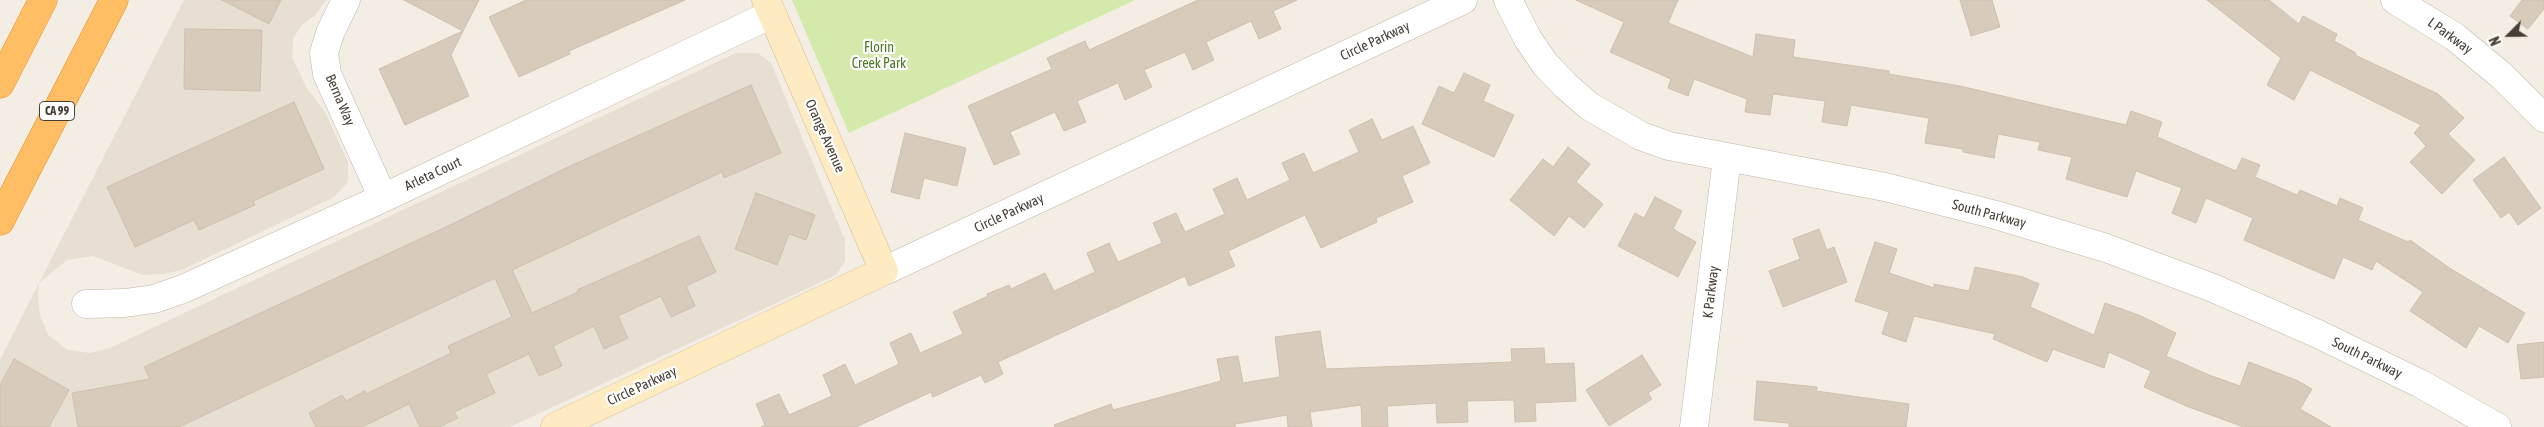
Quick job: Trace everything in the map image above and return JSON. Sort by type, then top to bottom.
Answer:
[{"type":"highway","points":[[0,84],[43,0]]},
{"type":"highway","name":"CA 99","points":[[0,221],[114,0]]},
{"type":"street","name":"Berna Way","points":[[346,0],[330,33],[324,53],[327,74],[383,198]]},
{"type":"street","name":"Circle Parkway","points":[[555,427],[1462,0]]},
{"type":"street","name":"South Parkway","points":[[1508,0],[1528,39],[1545,64],[1589,106],[1641,136],[1670,146],[1727,158],[1885,187],[1996,215],[2106,248],[2213,288],[2318,334],[2421,384],[2497,427]]},
{"type":"street","name":"L Parkway","points":[[2395,0],[2455,37],[2502,76],[2544,118]]},
{"type":"street","name":"Arleta Court","points":[[86,304],[154,300],[183,289],[383,198],[769,7]]},
{"type":"street","name":"Orange Avenue","points":[[769,7],[884,271]]},
{"type":"street","name":"K Parkway","points":[[1694,427],[1727,158]]},
{"type":"shaded area","points":[[184,0],[326,0],[315,15],[301,26],[293,39],[292,57],[306,87],[325,112],[348,162],[348,182],[334,197],[184,269],[165,274],[143,275],[93,256],[67,260],[39,283]]},
{"type":"shaded area","points":[[736,53],[758,53],[771,63],[845,240],[845,261],[836,275],[510,427],[0,427],[0,360],[39,283],[40,315],[48,335],[68,350],[90,353],[110,348]]},
{"type":"green space","name":"Florin Creek Park","points":[[792,0],[1135,0],[849,133]]},
{"type":"building","points":[[222,0],[281,0],[269,24]]},
{"type":"building","points":[[404,0],[479,0],[463,31]]},
{"type":"building","points":[[526,0],[685,0],[569,51],[570,54],[519,77],[489,17]]},
{"type":"building","points":[[1198,0],[1297,0],[1273,11],[1281,29],[1259,39],[1251,21],[1206,42],[1214,60],[1193,70],[1185,52],[1144,70],[1152,87],[1125,100],[1118,83],[1077,101],[1086,122],[1064,131],[1055,112],[1010,132],[1020,154],[994,165],[968,106],[1052,69],[1047,58],[1085,41],[1089,50]]},
{"type":"building","points":[[1576,0],[1678,0],[1668,23],[1753,57],[1756,34],[1795,40],[1793,57],[1889,71],[1889,74],[1960,86],[2126,125],[2131,111],[2162,122],[2157,137],[2236,171],[2242,158],[2260,165],[2255,177],[2297,195],[2300,190],[2337,206],[2340,198],[2363,208],[2358,220],[2408,242],[2410,240],[2451,269],[2525,313],[2508,343],[2479,326],[2466,348],[2410,311],[2423,292],[2376,261],[2372,270],[2343,257],[2334,279],[2244,240],[2253,218],[2206,198],[2196,223],[2172,213],[2182,188],[2136,171],[2127,197],[2066,179],[2072,157],[2038,150],[2040,142],[1998,134],[1994,158],[1963,152],[1963,149],[1925,143],[1929,118],[1851,105],[1847,126],[1822,122],[1825,101],[1773,94],[1770,115],[1745,112],[1747,99],[1694,79],[1688,96],[1668,88],[1671,79],[1610,52],[1624,22]]},
{"type":"building","points":[[1960,0],[1992,0],[2000,27],[1971,36]]},
{"type":"building","points":[[2207,0],[2269,0],[2299,24],[2303,16],[2337,34],[2334,41],[2356,53],[2355,55],[2438,94],[2464,118],[2448,134],[2475,160],[2442,194],[2410,162],[2426,146],[2414,133],[2421,125],[2310,70],[2294,100],[2267,85],[2281,58]]},
{"type":"building","points":[[2522,0],[2544,0],[2544,9],[2528,29],[2510,16]]},
{"type":"building","points":[[185,29],[262,30],[260,91],[184,89]]},
{"type":"building","points":[[463,31],[451,55],[469,96],[405,125],[379,69]]},
{"type":"building","points":[[1464,73],[1490,85],[1483,101],[1514,115],[1494,157],[1422,124],[1439,86],[1454,93]]},
{"type":"building","points":[[751,85],[781,153],[724,178],[722,172],[512,270],[532,313],[578,292],[577,290],[699,236],[716,272],[686,286],[695,306],[671,317],[661,296],[618,316],[628,338],[604,349],[594,326],[553,346],[562,366],[539,376],[529,354],[486,374],[495,393],[454,412],[458,418],[439,427],[420,427],[409,404],[362,427],[316,427],[309,413],[342,395],[346,401],[365,391],[366,394],[451,353],[448,346],[512,317],[495,278],[179,427],[78,427],[72,393],[150,379],[144,367],[448,226],[568,167]]},
{"type":"building","points":[[294,102],[324,169],[253,201],[255,205],[199,230],[194,220],[135,247],[107,187]]},
{"type":"building","points":[[1372,119],[1382,140],[1413,126],[1430,163],[1402,176],[1413,202],[1376,218],[1377,222],[1321,248],[1305,215],[1228,251],[1235,266],[1189,286],[1185,276],[998,362],[1003,374],[985,383],[981,375],[933,397],[931,392],[856,427],[761,427],[765,425],[756,404],[779,394],[789,415],[832,396],[823,375],[845,364],[855,385],[899,364],[890,343],[911,333],[920,353],[963,334],[953,312],[988,296],[987,294],[1009,285],[1011,289],[1045,273],[1054,291],[1095,272],[1087,253],[1109,243],[1118,262],[1162,243],[1153,223],[1176,213],[1185,232],[1225,214],[1213,189],[1237,178],[1247,200],[1290,180],[1282,163],[1304,153],[1313,173],[1359,152],[1349,130]]},
{"type":"building","points":[[905,133],[966,148],[957,186],[924,178],[919,199],[891,192]]},
{"type":"building","points":[[1568,147],[1590,164],[1576,182],[1603,204],[1584,228],[1569,216],[1554,236],[1510,200],[1543,159],[1553,167]]},
{"type":"building","points":[[2504,157],[2541,208],[2518,225],[2509,212],[2501,218],[2473,180]]},
{"type":"building","points":[[756,193],[815,215],[806,240],[789,234],[777,265],[735,249]]},
{"type":"building","points":[[1655,197],[1682,211],[1673,229],[1696,242],[1678,277],[1618,246],[1635,213],[1644,218]]},
{"type":"building","points":[[1819,229],[1827,250],[1834,247],[1847,282],[1783,307],[1769,271],[1800,259],[1793,239]]},
{"type":"building","points":[[1875,242],[1897,249],[1889,273],[1934,288],[1934,284],[1969,291],[1975,267],[2023,277],[2039,284],[2030,307],[2094,335],[2105,303],[2141,316],[2176,333],[2166,356],[2209,375],[2240,386],[2249,362],[2296,380],[2312,389],[2300,409],[2331,427],[2244,427],[2186,406],[2144,387],[2151,371],[2109,352],[2104,368],[2053,349],[2047,362],[1993,339],[1995,334],[1914,316],[1906,342],[1882,334],[1889,312],[1855,301]]},
{"type":"building","points":[[1320,331],[1326,369],[1512,362],[1511,349],[1544,348],[1545,364],[1574,363],[1576,401],[1535,403],[1536,421],[1515,422],[1514,400],[1467,401],[1468,422],[1437,423],[1436,403],[1387,406],[1388,427],[1362,427],[1361,405],[1310,412],[1312,427],[1288,427],[1287,415],[1235,424],[1235,427],[1055,427],[1054,425],[1111,404],[1113,410],[1221,381],[1217,359],[1238,356],[1243,383],[1280,377],[1275,337]]},
{"type":"building","points":[[2544,342],[2544,377],[2521,379],[2517,345]]},
{"type":"building","points":[[1642,355],[1661,385],[1648,393],[1652,399],[1609,426],[1586,390]]},
{"type":"building","points":[[14,359],[69,390],[49,427],[0,427],[0,385]]},
{"type":"building","points":[[1757,381],[1817,387],[1816,391],[1909,404],[1906,427],[1789,427],[1789,423],[1754,420]]}]
